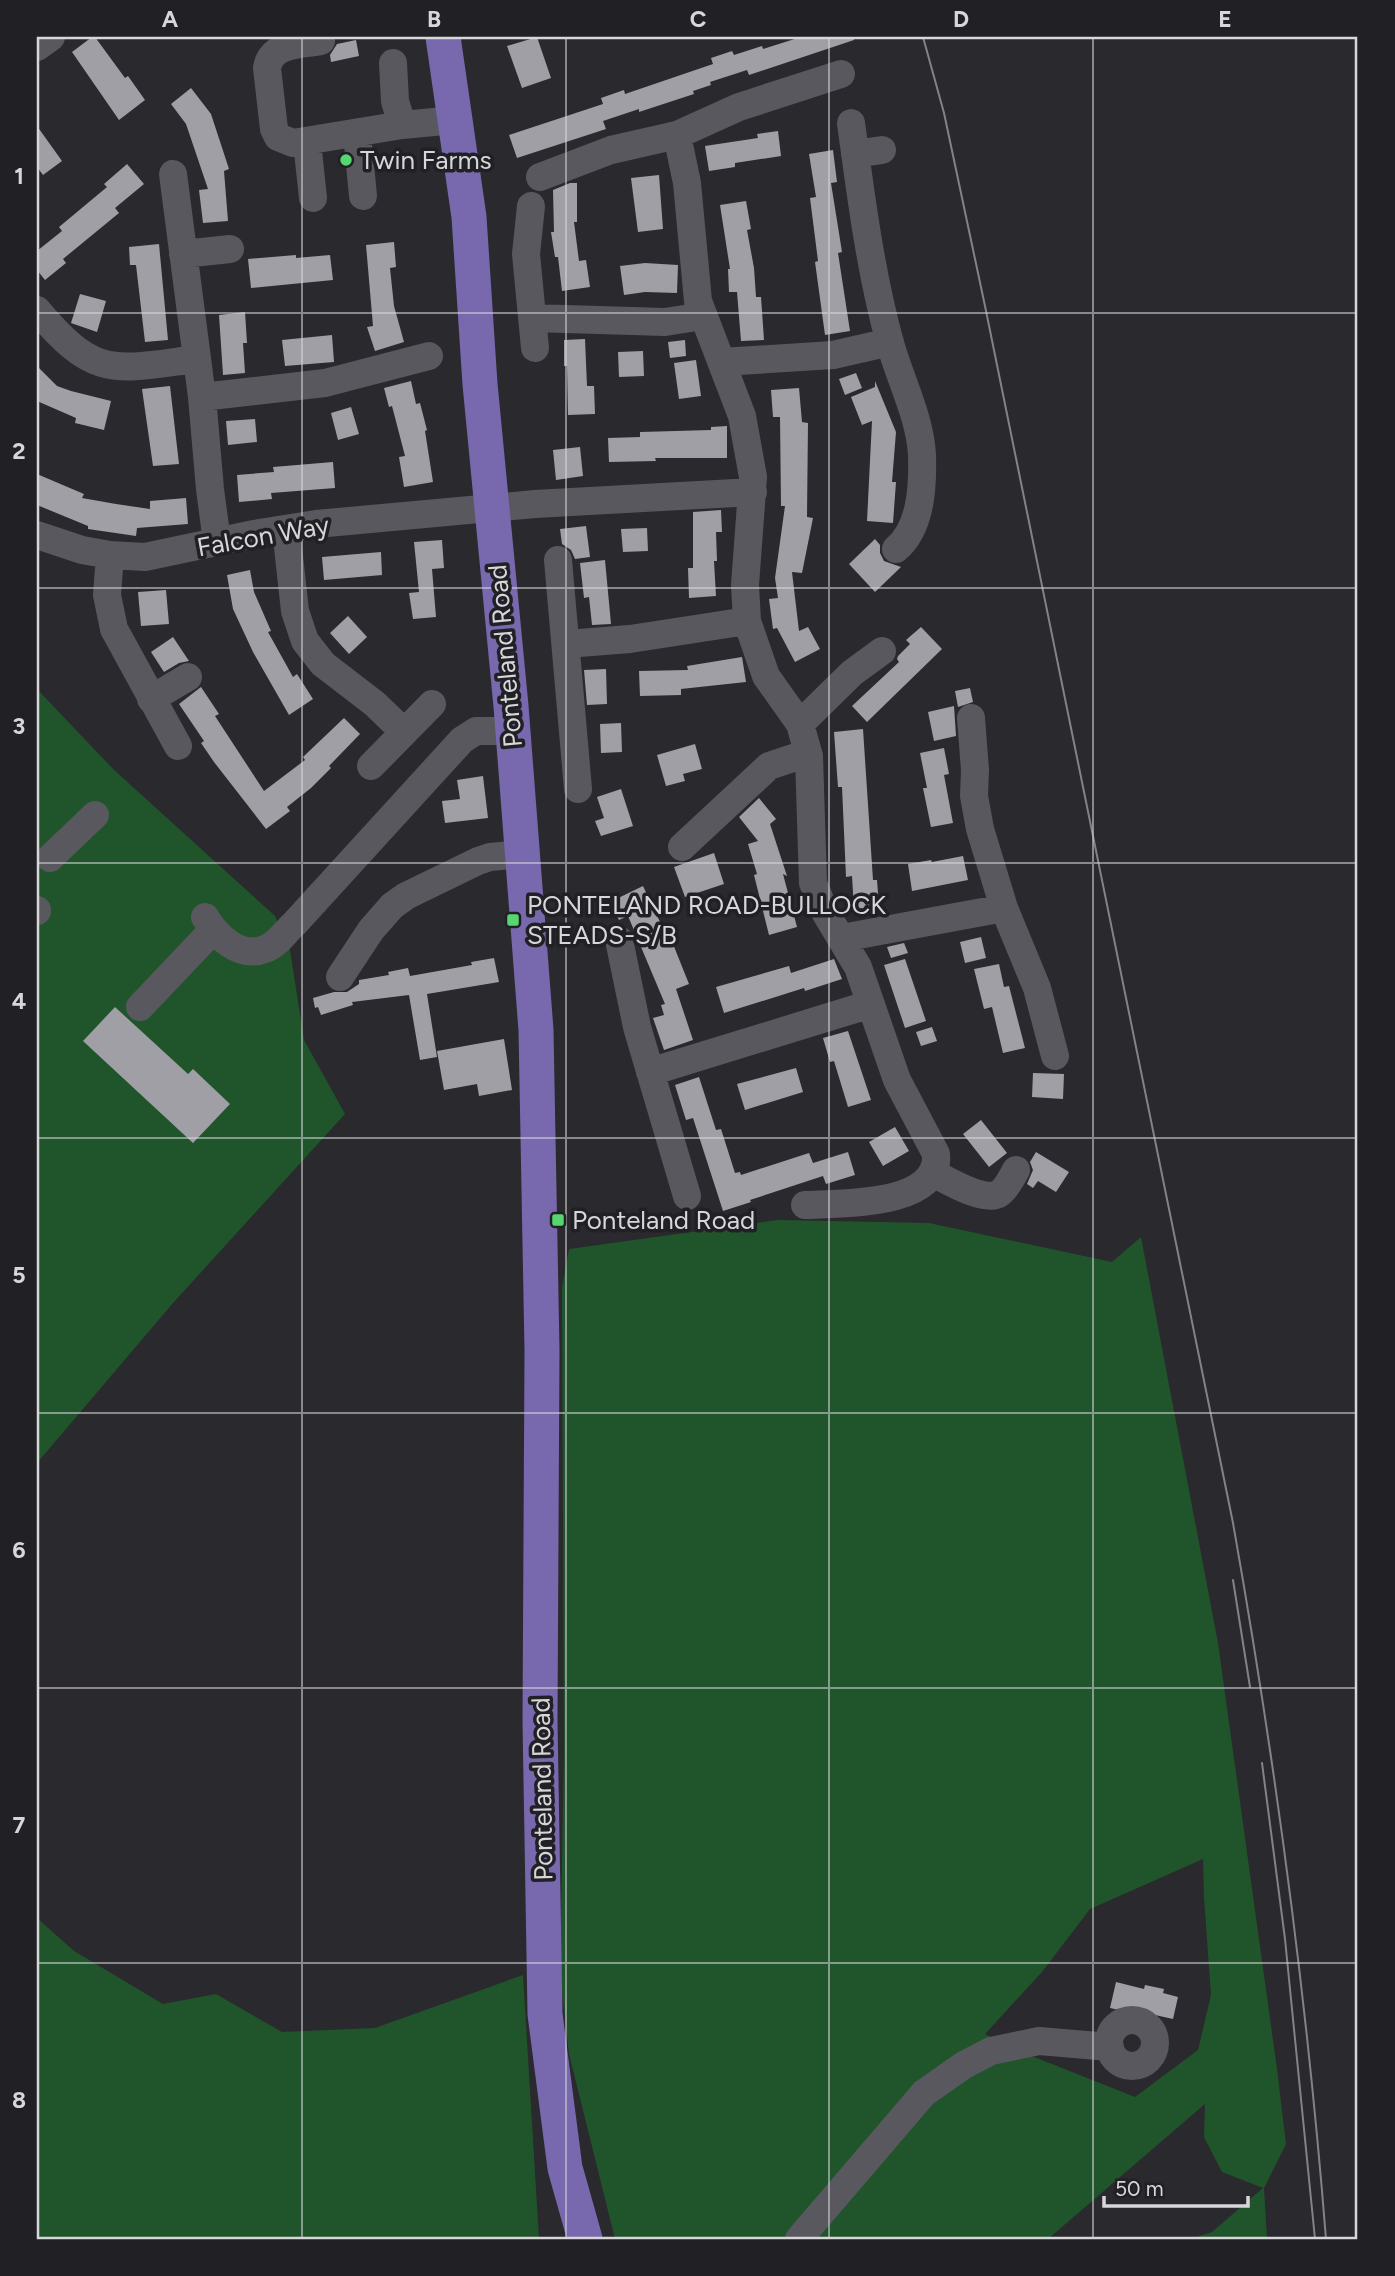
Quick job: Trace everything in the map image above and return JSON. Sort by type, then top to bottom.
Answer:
[{"type":"main road","name":"Ponteland Road","points":[[443,37],[469,217],[480,384],[512,731],[536,1044],[542,1350],[540,1721],[545,2014],[565,2168],[585,2239]]},
{"type":"street","points":[[37,47],[51,37]]},
{"type":"street","points":[[305,41],[279,49],[269,59],[267,68],[270,98],[274,129],[278,137],[293,143],[307,142],[402,125],[455,120]]},
{"type":"street","points":[[393,63],[395,101],[402,125]]},
{"type":"street","points":[[540,177],[611,150],[677,135],[739,107],[841,74]]},
{"type":"street","points":[[851,122],[869,152],[866,235],[890,342],[918,431],[933,452],[910,535],[896,549]]},
{"type":"street","points":[[357,133],[363,196]]},
{"type":"street","points":[[677,135],[687,183],[694,283],[703,316],[742,416],[753,477],[746,585],[747,621],[766,676],[800,724],[809,756],[813,883],[825,912],[858,967],[897,1080],[934,1146],[937,1161],[933,1173],[918,1187],[893,1198],[805,1205]]},
{"type":"street","points":[[307,142],[313,198]]},
{"type":"street","points":[[173,174],[217,542]]},
{"type":"street","points":[[531,206],[527,242],[535,348]]},
{"type":"street","points":[[183,254],[230,249]]},
{"type":"street","points":[[37,310],[71,347],[102,364],[133,367],[196,359]]},
{"type":"street","points":[[532,318],[665,322],[703,316]]},
{"type":"street","points":[[722,362],[833,355],[890,342]]},
{"type":"street","points":[[201,397],[324,383],[429,356]]},
{"type":"street","name":"Falcon Way","points":[[37,535],[82,550],[145,557],[286,529],[491,508],[753,492]]},
{"type":"street","points":[[286,529],[295,611],[305,641],[323,664],[375,704],[404,732]]},
{"type":"street","points":[[110,555],[107,595],[109,612],[123,646],[178,746]]},
{"type":"street","points":[[558,560],[578,789]]},
{"type":"street","points":[[566,644],[630,639],[747,621]]},
{"type":"street","points":[[800,724],[852,673],[882,651]]},
{"type":"street","points":[[151,699],[188,677]]},
{"type":"street","points":[[371,766],[432,704]]},
{"type":"street","points":[[971,718],[975,760],[974,796],[980,829],[1004,908],[1037,988],[1055,1056]]},
{"type":"street","points":[[140,1007],[209,924],[232,945],[243,950],[265,949],[275,943],[462,740],[476,732],[512,731]]},
{"type":"street","points":[[682,847],[769,766],[809,756]]},
{"type":"street","points":[[50,858],[95,815]]},
{"type":"street","points":[[341,977],[379,920],[406,896],[478,861],[522,854]]},
{"type":"street","points":[[842,937],[1004,908]]},
{"type":"street","points":[[620,940],[637,1027],[662,1119],[687,1196]]},
{"type":"street","points":[[650,1072],[871,1004]]},
{"type":"street","points":[[933,1173],[973,1193],[999,1194],[1016,1170]]},
{"type":"street","points":[[799,2239],[924,2093],[964,2065],[991,2051],[1039,2041],[1110,2047]]},
{"type":"green space","points":[[37,689],[113,769],[275,916],[290,950],[304,1040],[345,1114],[173,1303],[37,1463]]},
{"type":"green space","points":[[778,1220],[929,1223],[1112,1262],[1141,1237],[1218,1643],[1277,2069],[1286,2144],[1264,2188],[1267,2239],[1190,2239],[1212,2232],[1263,2188],[1222,2172],[1204,2137],[1205,2104],[1048,2239],[615,2239],[569,2054],[560,1973],[564,1753],[562,1288],[569,1249]],"holes":[[[1203,1859],[1211,1995],[1198,2050],[1135,2097],[1014,2049],[985,2034],[1042,1972],[1090,1909]]]},
{"type":"green space","points":[[37,1918],[74,1951],[163,2004],[216,1994],[282,2032],[375,2028],[523,1975],[539,2239],[37,2239]]},
{"type":"building","points":[[95,37],[125,78],[128,76],[145,100],[119,120],[72,52]]},
{"type":"building","points":[[537,37],[551,78],[522,88],[507,46]]},
{"type":"building","points":[[801,37],[854,37],[854,40],[749,75],[747,70],[710,82],[711,85],[693,91],[694,94],[603,121],[606,129],[517,158],[509,135],[603,104],[601,98],[624,90],[625,94],[713,64],[711,58],[732,51],[734,55],[762,46],[763,49]]},
{"type":"building","points":[[356,40],[359,56],[331,62],[330,55],[337,44]]},
{"type":"building","points":[[191,88],[211,114],[229,169],[224,171],[228,221],[203,223],[199,190],[208,189],[186,124],[171,104]]},
{"type":"building","points":[[37,126],[62,161],[43,175],[37,167]]},
{"type":"building","points":[[778,131],[781,156],[735,163],[735,167],[709,171],[705,146],[758,138],[757,134]]},
{"type":"building","points":[[833,150],[837,182],[831,183],[842,252],[838,253],[850,331],[825,335],[815,262],[818,261],[810,198],[816,197],[809,154]]},
{"type":"building","points":[[127,164],[144,184],[115,208],[119,213],[63,259],[66,263],[45,280],[37,270],[37,251],[62,231],[59,227],[107,187],[104,184]]},
{"type":"building","points":[[659,175],[663,229],[638,232],[631,178]]},
{"type":"building","points":[[577,183],[577,222],[574,222],[579,261],[586,260],[590,287],[562,291],[558,257],[555,257],[551,232],[554,232],[553,190]]},
{"type":"building","points":[[746,201],[751,229],[747,230],[756,297],[761,297],[764,340],[741,341],[737,292],[729,292],[730,269],[720,205]]},
{"type":"building","points":[[394,242],[396,267],[390,268],[394,306],[404,342],[375,351],[367,327],[373,326],[366,245]]},
{"type":"building","points":[[159,244],[168,340],[145,342],[136,265],[130,265],[129,247]]},
{"type":"building","points":[[296,255],[296,258],[330,255],[333,280],[251,288],[248,259]]},
{"type":"building","points":[[645,263],[678,265],[677,293],[645,292],[624,295],[620,266]]},
{"type":"building","points":[[80,294],[106,301],[97,332],[71,323]]},
{"type":"building","points":[[245,312],[245,373],[223,375],[219,315]]},
{"type":"building","points":[[332,335],[334,362],[285,366],[282,340]]},
{"type":"building","points":[[585,339],[587,386],[594,386],[595,414],[568,415],[564,340]]},
{"type":"building","points":[[685,340],[686,356],[670,358],[668,342]]},
{"type":"building","points":[[643,351],[644,376],[619,377],[618,352]]},
{"type":"building","points":[[696,360],[701,396],[679,399],[674,363]]},
{"type":"building","points":[[37,366],[57,386],[111,401],[104,430],[75,423],[76,418],[37,401]]},
{"type":"building","points":[[856,373],[862,388],[845,395],[839,379]]},
{"type":"building","points":[[411,381],[416,404],[420,403],[427,430],[425,431],[433,482],[404,487],[399,457],[405,456],[392,406],[389,407],[384,388]]},
{"type":"building","points":[[875,381],[896,432],[892,482],[896,482],[893,523],[867,521],[872,421],[862,425],[851,397],[875,387]]},
{"type":"building","points":[[170,386],[179,464],[153,466],[142,389]]},
{"type":"building","points":[[799,388],[802,422],[808,423],[807,517],[813,518],[802,573],[792,572],[799,631],[808,627],[820,649],[795,662],[777,628],[773,629],[769,599],[778,598],[775,578],[785,506],[781,506],[780,417],[773,417],[771,390]]},
{"type":"building","points":[[351,407],[359,434],[338,440],[331,413]]},
{"type":"building","points":[[255,419],[257,442],[228,445],[226,421]]},
{"type":"building","points":[[727,426],[727,458],[655,458],[656,461],[609,462],[608,438],[640,437],[640,432],[711,430],[711,427]]},
{"type":"building","points":[[580,447],[583,476],[556,480],[553,450]]},
{"type":"building","points":[[333,462],[335,488],[271,493],[272,499],[239,502],[237,475],[274,472],[273,467]]},
{"type":"building","points":[[37,474],[84,494],[82,498],[116,504],[150,509],[150,501],[186,498],[188,524],[137,528],[136,536],[88,529],[88,526],[37,505]]},
{"type":"building","points":[[721,510],[722,532],[716,532],[717,561],[714,561],[716,596],[689,598],[688,568],[693,568],[693,512]]},
{"type":"building","points":[[586,526],[590,557],[575,559],[571,550],[562,544],[560,529]]},
{"type":"building","points":[[647,528],[648,551],[623,552],[621,529]]},
{"type":"building","points":[[875,539],[880,545],[884,561],[901,567],[875,592],[849,564]]},
{"type":"building","points":[[442,540],[444,568],[432,569],[436,617],[413,619],[409,593],[419,592],[414,542]]},
{"type":"building","points":[[381,552],[382,575],[324,580],[322,557]]},
{"type":"building","points":[[605,560],[611,624],[592,625],[589,597],[584,598],[580,563]]},
{"type":"building","points":[[250,570],[254,592],[271,631],[268,632],[293,677],[297,674],[313,699],[289,715],[253,652],[233,609],[227,575]]},
{"type":"building","points":[[166,590],[169,624],[141,626],[138,592]]},
{"type":"building","points":[[348,616],[367,637],[349,654],[330,633]]},
{"type":"building","points":[[921,627],[942,649],[867,722],[852,706],[899,662],[898,656],[910,644],[906,640]]},
{"type":"building","points":[[173,637],[189,661],[179,663],[164,672],[151,652]]},
{"type":"building","points":[[742,657],[746,682],[681,689],[681,695],[640,696],[639,671],[688,670],[687,666]]},
{"type":"building","points":[[606,669],[607,704],[587,705],[584,670]]},
{"type":"building","points":[[201,687],[219,714],[215,716],[264,791],[305,760],[303,757],[344,718],[360,734],[311,788],[287,807],[290,811],[266,829],[214,762],[201,743],[204,741],[179,704]]},
{"type":"building","points":[[970,688],[973,702],[958,707],[955,691]]},
{"type":"building","points":[[954,706],[956,736],[934,741],[928,712]]},
{"type":"building","points":[[621,723],[622,752],[601,753],[600,724]]},
{"type":"building","points":[[863,729],[873,880],[877,880],[879,907],[854,909],[852,876],[846,877],[842,787],[838,787],[834,732]]},
{"type":"building","points":[[695,744],[702,769],[683,774],[685,781],[666,786],[657,755]]},
{"type":"building","points":[[944,748],[949,774],[944,775],[953,823],[931,827],[923,788],[927,788],[920,753]]},
{"type":"building","points":[[483,776],[488,818],[445,823],[442,801],[460,799],[457,780]]},
{"type":"building","points":[[621,789],[633,826],[601,836],[595,821],[604,818],[597,797]]},
{"type":"building","points":[[759,798],[776,819],[770,824],[787,876],[783,874],[797,927],[769,935],[748,844],[758,841],[739,817]]},
{"type":"building","points":[[714,853],[724,884],[685,897],[674,867]]},
{"type":"building","points":[[963,856],[968,880],[912,891],[908,864]]},
{"type":"building","points":[[643,886],[671,945],[673,944],[689,984],[676,989],[693,1040],[664,1050],[653,1018],[664,1015],[661,1005],[665,1004],[628,916],[619,920],[610,902]]},
{"type":"building","points":[[981,937],[986,958],[965,963],[960,942]]},
{"type":"building","points":[[904,943],[908,953],[891,958],[887,947]]},
{"type":"building","points":[[494,958],[499,982],[427,994],[437,1057],[420,1060],[409,995],[352,1002],[353,1005],[321,1015],[318,1007],[315,1008],[313,998],[334,992],[347,992],[359,984],[359,980],[389,975],[388,972],[408,968],[410,976],[472,965],[471,962]]},
{"type":"building","points":[[834,959],[842,979],[724,1013],[716,987],[789,966],[791,973]]},
{"type":"building","points":[[905,959],[926,1021],[905,1028],[884,965]]},
{"type":"building","points":[[999,964],[1004,987],[1009,986],[1025,1048],[1003,1053],[992,1007],[984,1009],[974,969]]},
{"type":"building","points":[[115,1007],[188,1074],[193,1069],[230,1104],[193,1143],[83,1041]]},
{"type":"building","points":[[932,1027],[937,1041],[921,1046],[916,1032]]},
{"type":"building","points":[[848,1031],[871,1100],[848,1107],[834,1061],[830,1062],[823,1038]]},
{"type":"building","points":[[504,1039],[512,1090],[479,1096],[477,1084],[444,1090],[437,1051]]},
{"type":"building","points":[[796,1068],[803,1092],[745,1110],[737,1084]]},
{"type":"building","points":[[1033,1073],[1064,1074],[1063,1099],[1032,1097]]},
{"type":"building","points":[[699,1077],[716,1130],[721,1129],[735,1173],[740,1172],[741,1175],[809,1153],[813,1163],[848,1152],[855,1175],[826,1184],[823,1176],[723,1211],[693,1118],[686,1120],[675,1085]]},
{"type":"building","points":[[981,1120],[1007,1153],[989,1167],[963,1134]]},
{"type":"building","points":[[895,1127],[909,1151],[883,1166],[869,1142]]},
{"type":"building","points":[[1036,1152],[1069,1172],[1056,1192],[1038,1181],[1033,1188],[1027,1184],[1033,1170],[1030,1162]]},
{"type":"building","points":[[1116,1982],[1144,1989],[1145,1985],[1164,1989],[1163,1993],[1178,1997],[1173,2019],[1155,2015],[1154,2018],[1110,2008]]},
{"type":"tram line","points":[[923,37],[944,113],[985,306],[1233,1523],[1263,1701],[1288,1880],[1326,2239]]},
{"type":"tram line","points":[[1233,1580],[1250,1687]]},
{"type":"tram line","points":[[1262,1763],[1285,1939],[1315,2239]]},
{"type":"place","name":"Twin Farms","points":[[346,160]]},
{"type":"place","name":"PONTELAND ROAD-BULLOCK STEADS-S/B","points":[[513,920]]},
{"type":"place","name":"Ponteland Road","points":[[558,1220]]}]
